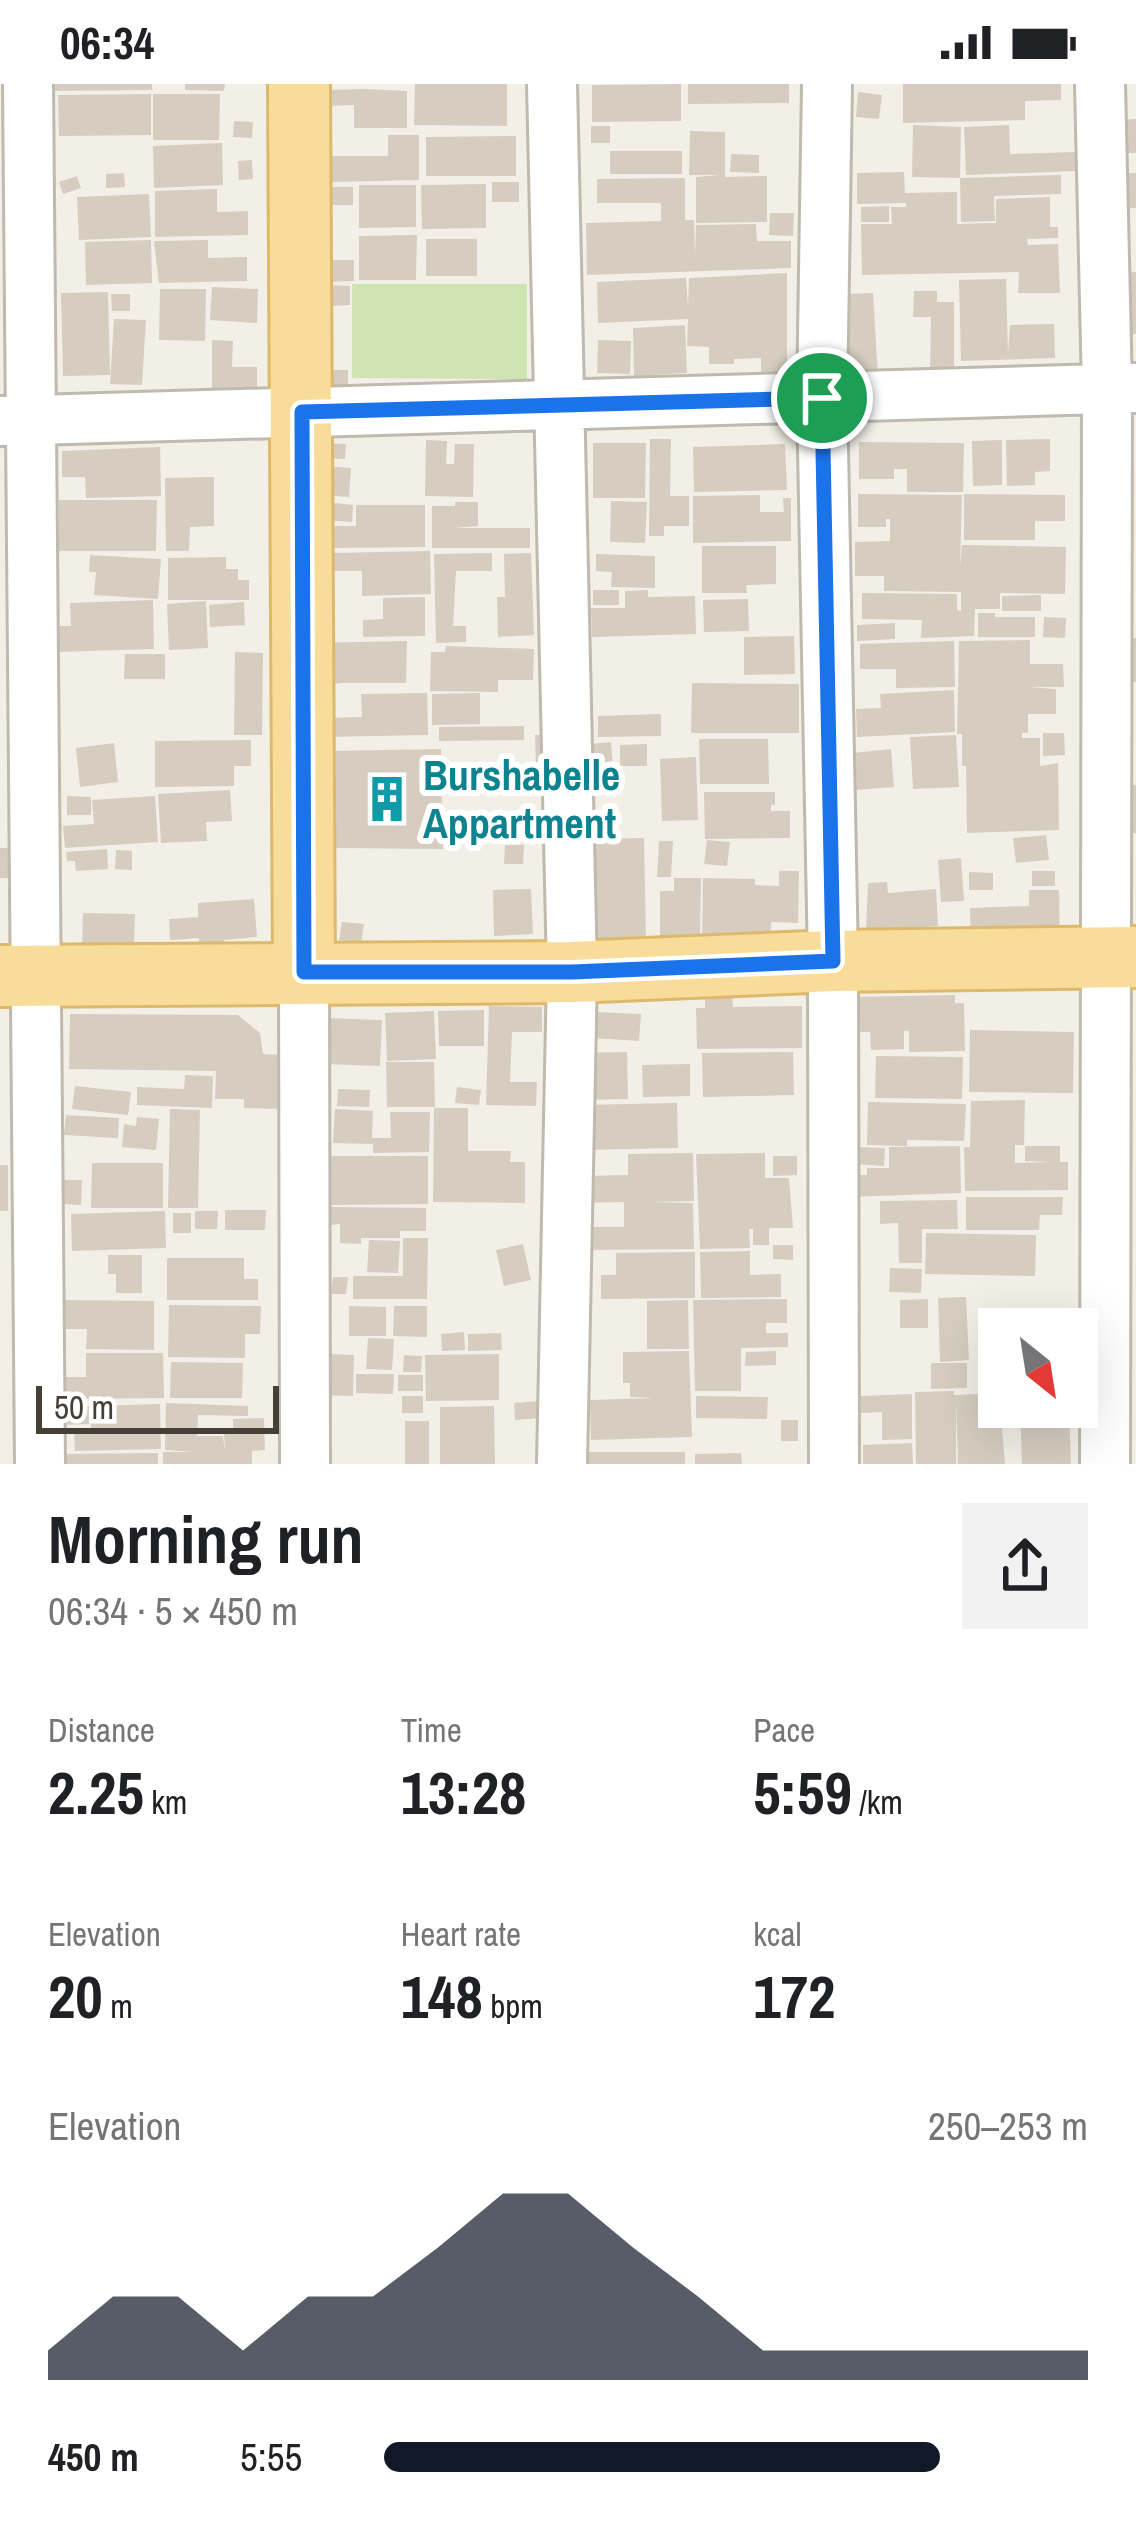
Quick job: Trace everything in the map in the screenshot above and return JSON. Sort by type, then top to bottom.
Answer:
[{"type":"main road","points":[[299,84],[304,972]]},
{"type":"main road","points":[[17,976],[572,972],[833,961],[1122,957]]},
{"type":"street","points":[[28,84],[16,420],[17,976],[40,1464]]},
{"type":"street","points":[[552,84],[572,972],[562,1464]]},
{"type":"street","points":[[826,84],[822,398],[833,961],[835,1464]]},
{"type":"street","points":[[1100,84],[1121,389],[1122,957],[1105,1464]]},
{"type":"street","points":[[16,420],[1121,389]]},
{"type":"street","points":[[304,972],[305,1464]]},
{"type":"green space","points":[[352,284],[527,284],[527,379],[352,378]]},
{"type":"building","points":[[50,84],[152,84],[152,90],[50,91]]},
{"type":"building","points":[[185,84],[225,84],[224,91],[185,90]]},
{"type":"building","points":[[415,84],[507,84],[507,126],[414,125]]},
{"type":"building","points":[[681,84],[681,121],[592,122],[592,85]]},
{"type":"building","points":[[688,84],[789,84],[789,103],[688,104]]},
{"type":"building","points":[[903,84],[1061,84],[1061,100],[1025,101],[1025,120],[903,123]]},
{"type":"building","points":[[322,90],[407,91],[407,128],[354,128],[354,105],[322,106]]},
{"type":"building","points":[[858,92],[882,95],[879,119],[856,117]]},
{"type":"building","points":[[151,94],[151,135],[59,136],[58,95]]},
{"type":"building","points":[[153,94],[220,94],[219,140],[153,140]]},
{"type":"building","points":[[1136,119],[1136,153],[1123,153],[1122,120]]},
{"type":"building","points":[[234,121],[253,122],[252,138],[233,137]]},
{"type":"building","points":[[913,125],[961,127],[960,178],[912,177]]},
{"type":"building","points":[[1009,125],[1010,154],[1075,152],[1076,171],[966,175],[964,127]]},
{"type":"building","points":[[591,126],[610,126],[610,143],[591,143]]},
{"type":"building","points":[[690,131],[725,132],[725,177],[767,176],[767,222],[696,223],[696,177],[720,175],[689,175]]},
{"type":"building","points":[[388,135],[419,135],[419,180],[332,182],[332,156],[388,156]]},
{"type":"building","points":[[516,136],[516,176],[426,176],[426,137]]},
{"type":"building","points":[[222,143],[223,185],[154,188],[153,146]]},
{"type":"building","points":[[610,151],[682,151],[682,174],[610,174]]},
{"type":"building","points":[[731,154],[759,155],[759,173],[730,172]]},
{"type":"building","points":[[252,160],[253,179],[239,180],[238,161]]},
{"type":"building","points":[[904,172],[905,193],[957,192],[957,224],[996,223],[996,199],[1050,197],[1050,227],[1058,227],[1058,238],[1027,239],[1028,245],[1058,244],[1060,293],[1018,293],[1019,272],[862,275],[861,224],[892,224],[891,207],[906,207],[906,203],[857,204],[857,173]]},
{"type":"building","points":[[124,173],[125,187],[106,188],[106,174]]},
{"type":"building","points":[[1123,173],[1136,173],[1136,208],[1124,208]]},
{"type":"building","points":[[1061,175],[1061,194],[994,196],[995,221],[961,222],[960,178]]},
{"type":"building","points":[[77,176],[81,188],[63,194],[59,182]]},
{"type":"building","points":[[685,178],[685,220],[694,220],[695,257],[696,225],[756,224],[757,241],[791,241],[791,268],[587,275],[586,223],[661,221],[661,203],[597,203],[597,179]]},
{"type":"building","points":[[492,182],[519,182],[519,202],[492,202]]},
{"type":"building","points":[[486,184],[486,228],[422,229],[421,185]]},
{"type":"building","points":[[359,185],[416,185],[416,227],[359,228]]},
{"type":"building","points":[[323,187],[353,187],[353,205],[323,205]]},
{"type":"building","points":[[217,189],[217,212],[248,211],[248,235],[155,237],[155,191]]},
{"type":"building","points":[[149,194],[151,237],[79,240],[77,197]]},
{"type":"building","points":[[889,206],[889,222],[861,222],[861,207]]},
{"type":"building","points":[[770,213],[794,213],[793,236],[769,235]]},
{"type":"building","points":[[417,235],[416,280],[359,280],[359,236]]},
{"type":"building","points":[[426,239],[477,239],[477,276],[426,276]]},
{"type":"building","points":[[151,240],[152,283],[86,285],[85,242]]},
{"type":"building","points":[[208,240],[208,258],[247,257],[247,281],[159,283],[154,241]]},
{"type":"building","points":[[323,260],[354,260],[354,281],[323,282]]},
{"type":"building","points":[[1129,272],[1136,272],[1136,334],[1130,334]]},
{"type":"building","points":[[787,273],[787,374],[761,374],[761,358],[709,364],[709,347],[687,346],[688,319],[598,323],[597,282],[686,278],[688,307],[689,278]]},
{"type":"building","points":[[1006,279],[1008,353],[1010,325],[1054,324],[1055,358],[961,361],[959,280]]},
{"type":"building","points":[[327,285],[350,286],[350,305],[327,306]]},
{"type":"building","points":[[212,287],[258,289],[257,323],[210,320]]},
{"type":"building","points":[[160,289],[206,289],[205,341],[159,340]]},
{"type":"building","points":[[914,291],[937,291],[937,302],[954,302],[954,369],[930,369],[931,317],[913,317]]},
{"type":"building","points":[[108,292],[110,375],[63,376],[61,293]]},
{"type":"building","points":[[873,293],[878,377],[839,378],[844,294]]},
{"type":"building","points":[[111,294],[130,294],[130,311],[112,311]]},
{"type":"building","points":[[114,319],[146,320],[142,385],[110,384]]},
{"type":"building","points":[[685,325],[687,373],[634,376],[633,328]]},
{"type":"building","points":[[212,340],[233,341],[232,367],[257,367],[257,390],[212,389]]},
{"type":"building","points":[[598,340],[631,341],[630,374],[597,373]]},
{"type":"building","points":[[327,370],[348,370],[348,385],[328,385]]},
{"type":"building","points":[[650,439],[671,439],[670,496],[689,496],[689,526],[664,526],[664,536],[649,536]]},
{"type":"building","points":[[1050,439],[1050,471],[1035,472],[1035,485],[1007,486],[1006,440]]},
{"type":"building","points":[[426,440],[447,441],[446,464],[454,464],[455,444],[474,444],[473,497],[425,496]]},
{"type":"building","points":[[1002,440],[1002,485],[973,486],[972,441]]},
{"type":"building","points":[[859,442],[964,443],[963,492],[907,492],[907,469],[894,469],[894,479],[859,479]]},
{"type":"building","points":[[324,443],[346,444],[345,459],[323,458]]},
{"type":"building","points":[[593,443],[646,443],[645,498],[593,498]]},
{"type":"building","points":[[785,444],[787,490],[694,492],[693,447]]},
{"type":"building","points":[[160,447],[161,496],[86,498],[85,477],[62,477],[62,451]]},
{"type":"building","points":[[325,466],[351,468],[349,497],[323,495]]},
{"type":"building","points":[[214,477],[214,526],[190,527],[189,551],[166,551],[165,478]]},
{"type":"building","points":[[858,494],[962,495],[960,566],[962,545],[1066,547],[1065,594],[1000,593],[1000,609],[975,609],[974,636],[921,638],[922,620],[862,619],[862,593],[957,594],[957,610],[961,611],[961,592],[884,591],[884,576],[855,576],[855,542],[890,541],[890,519],[886,527],[858,527]]},
{"type":"building","points":[[964,494],[1065,495],[1065,521],[1035,521],[1035,540],[964,540]]},
{"type":"building","points":[[760,495],[760,512],[784,512],[783,498],[791,498],[791,541],[693,543],[693,496]]},
{"type":"building","points":[[59,500],[157,500],[156,551],[59,551]]},
{"type":"building","points":[[611,501],[647,502],[645,543],[610,542]]},
{"type":"building","points":[[326,502],[353,505],[352,522],[324,520]]},
{"type":"building","points":[[455,502],[478,502],[478,526],[453,528],[530,528],[530,548],[432,548],[432,506],[455,506]]},
{"type":"building","points":[[356,505],[425,505],[425,547],[329,548],[329,526],[356,526]]},
{"type":"building","points":[[702,546],[776,546],[776,584],[746,585],[747,593],[702,593]]},
{"type":"building","points":[[430,551],[431,594],[362,596],[362,571],[331,571],[331,553]]},
{"type":"building","points":[[492,553],[492,571],[456,571],[453,626],[466,626],[466,642],[436,643],[434,554]]},
{"type":"building","points":[[531,553],[534,635],[498,637],[497,597],[505,597],[504,554]]},
{"type":"building","points":[[596,554],[655,556],[655,588],[611,587],[612,572],[596,571]]},
{"type":"building","points":[[90,555],[161,559],[158,599],[94,595],[96,572],[89,572]]},
{"type":"building","points":[[226,557],[226,569],[238,569],[238,580],[249,580],[249,600],[168,600],[168,558]]},
{"type":"building","points":[[593,590],[619,590],[619,605],[593,605]]},
{"type":"building","points":[[648,590],[648,597],[695,596],[696,634],[592,637],[591,608],[625,608],[625,591]]},
{"type":"building","points":[[1041,595],[1041,611],[1002,611],[1002,596]]},
{"type":"building","points":[[425,597],[425,636],[363,637],[363,620],[383,619],[383,598]]},
{"type":"building","points":[[748,599],[749,631],[704,632],[703,600]]},
{"type":"building","points":[[153,600],[154,649],[55,652],[54,626],[71,626],[70,603]]},
{"type":"building","points":[[206,601],[208,648],[169,650],[167,604]]},
{"type":"building","points":[[244,602],[245,625],[210,627],[209,605]]},
{"type":"building","points":[[978,613],[1035,617],[1035,637],[978,637]]},
{"type":"building","points":[[1044,617],[1066,618],[1065,638],[1043,637]]},
{"type":"building","points":[[895,623],[895,639],[857,641],[857,625]]},
{"type":"building","points":[[794,636],[795,674],[744,675],[744,637]]},
{"type":"building","points":[[1123,638],[1136,638],[1136,682],[1122,682]]},
{"type":"building","points":[[1030,640],[1030,664],[1063,664],[1064,687],[1028,687],[1056,689],[1056,714],[1028,714],[1028,733],[1022,733],[1022,738],[1040,738],[1040,766],[1058,763],[1059,830],[967,833],[966,766],[962,766],[962,734],[957,734],[959,641]]},
{"type":"building","points":[[407,641],[406,683],[308,688],[308,643]]},
{"type":"building","points":[[954,641],[955,687],[896,688],[896,669],[860,669],[860,644]]},
{"type":"building","points":[[446,646],[534,649],[533,680],[498,680],[498,692],[430,691],[431,652],[445,652]]},
{"type":"building","points":[[235,652],[263,653],[262,735],[234,735]]},
{"type":"building","points":[[125,654],[165,654],[165,679],[124,679]]},
{"type":"building","points":[[692,683],[799,684],[799,733],[691,733]]},
{"type":"building","points":[[954,690],[955,732],[857,737],[856,709],[881,708],[880,694]]},
{"type":"building","points":[[427,693],[428,735],[323,737],[323,718],[362,717],[361,694]]},
{"type":"building","points":[[480,693],[480,724],[432,725],[432,694]]},
{"type":"building","points":[[661,714],[661,736],[598,737],[598,716]]},
{"type":"building","points":[[524,726],[524,740],[439,741],[439,727]]},
{"type":"building","points":[[1043,733],[1064,733],[1065,755],[1043,756]]},
{"type":"building","points":[[535,735],[558,735],[558,766],[536,765]]},
{"type":"building","points":[[956,735],[959,787],[913,789],[910,737]]},
{"type":"building","points":[[699,739],[768,739],[769,784],[700,784]]},
{"type":"building","points":[[251,740],[251,766],[234,766],[234,786],[155,787],[155,741]]},
{"type":"building","points":[[611,742],[614,780],[594,782],[591,744]]},
{"type":"building","points":[[114,743],[118,782],[80,787],[76,748]]},
{"type":"building","points":[[647,744],[647,766],[620,766],[620,745]]},
{"type":"building","name":"Burshabelle Appartment","points":[[441,749],[443,849],[335,848],[329,751]]},
{"type":"building","points":[[891,749],[894,787],[856,790],[853,753]]},
{"type":"building","points":[[696,757],[698,820],[662,821],[660,759]]},
{"type":"building","points":[[1128,785],[1136,785],[1136,833],[1127,833]]},
{"type":"building","points":[[230,790],[232,821],[206,822],[207,841],[161,843],[158,794]]},
{"type":"building","points":[[704,792],[775,792],[771,811],[790,811],[790,838],[705,839]]},
{"type":"building","points":[[67,796],[91,797],[91,815],[67,815]]},
{"type":"building","points":[[155,796],[158,842],[65,848],[63,826],[94,824],[92,800]]},
{"type":"building","points":[[1046,835],[1049,860],[1016,863],[1013,838]]},
{"type":"building","points":[[644,838],[646,941],[590,942],[588,839]]},
{"type":"building","points":[[707,840],[730,842],[727,866],[704,864]]},
{"type":"building","points":[[659,841],[673,841],[671,877],[657,877]]},
{"type":"building","points":[[505,845],[524,845],[523,864],[504,864]]},
{"type":"building","points":[[0,848],[16,848],[15,878],[0,878]]},
{"type":"building","points":[[107,849],[108,869],[76,871],[75,861],[67,861],[66,852]]},
{"type":"building","points":[[116,850],[132,851],[132,870],[115,869]]},
{"type":"building","points":[[961,858],[964,901],[941,902],[938,860]]},
{"type":"building","points":[[779,871],[799,871],[798,923],[771,922],[770,941],[702,944],[703,878],[755,879],[755,885],[779,886]]},
{"type":"building","points":[[1032,871],[1055,871],[1055,886],[1032,886]]},
{"type":"building","points":[[969,872],[993,873],[993,890],[969,890]]},
{"type":"building","points":[[674,878],[701,878],[700,940],[660,940],[660,891],[674,891]]},
{"type":"building","points":[[887,882],[888,893],[936,889],[938,926],[866,930],[868,883]]},
{"type":"building","points":[[531,889],[533,934],[494,936],[493,890]]},
{"type":"building","points":[[1029,890],[1059,890],[1060,951],[971,954],[970,908],[1029,906]]},
{"type":"building","points":[[254,899],[257,937],[224,940],[225,955],[200,957],[199,938],[170,940],[169,919],[198,917],[198,903]]},
{"type":"building","points":[[83,913],[135,914],[134,946],[82,946]]},
{"type":"building","points":[[342,922],[364,924],[361,943],[339,940]]},
{"type":"building","points":[[705,988],[732,988],[733,1007],[802,1006],[802,1048],[697,1049],[696,1008],[705,1008]]},
{"type":"building","points":[[955,995],[955,1003],[964,1003],[965,1051],[909,1052],[909,1031],[904,1031],[904,1049],[871,1050],[870,1032],[855,1032],[854,997]]},
{"type":"building","points":[[489,1006],[542,1007],[542,1032],[512,1032],[510,1082],[537,1082],[536,1106],[486,1105]]},
{"type":"building","points":[[484,1010],[484,1046],[439,1046],[438,1011]]},
{"type":"building","points":[[434,1011],[436,1059],[387,1061],[385,1013]]},
{"type":"building","points":[[595,1012],[641,1014],[639,1041],[593,1038]]},
{"type":"building","points":[[70,1014],[238,1015],[260,1033],[263,1054],[281,1055],[280,1109],[244,1108],[244,1099],[215,1099],[216,1071],[69,1069]]},
{"type":"building","points":[[325,1018],[382,1020],[380,1066],[324,1064]]},
{"type":"building","points":[[970,1030],[1074,1032],[1073,1093],[969,1092]]},
{"type":"building","points":[[627,1052],[628,1099],[578,1100],[577,1053]]},
{"type":"building","points":[[793,1052],[794,1095],[703,1097],[702,1053]]},
{"type":"building","points":[[876,1056],[963,1057],[962,1099],[875,1098]]},
{"type":"building","points":[[386,1062],[434,1062],[435,1107],[387,1107]]},
{"type":"building","points":[[690,1064],[690,1096],[643,1097],[642,1065]]},
{"type":"building","points":[[185,1075],[213,1076],[212,1108],[137,1105],[137,1087],[184,1089]]},
{"type":"building","points":[[75,1086],[131,1092],[128,1115],[72,1109]]},
{"type":"building","points":[[457,1087],[481,1090],[479,1105],[455,1103]]},
{"type":"building","points":[[338,1089],[370,1090],[369,1107],[337,1106]]},
{"type":"building","points":[[1025,1100],[1024,1145],[1015,1145],[1015,1163],[1050,1162],[1025,1161],[1025,1146],[1060,1146],[1060,1162],[1068,1162],[1068,1190],[965,1191],[964,1147],[970,1147],[971,1101]]},
{"type":"building","points":[[868,1102],[966,1104],[964,1141],[867,1145]]},
{"type":"building","points":[[677,1103],[678,1148],[580,1150],[580,1105]]},
{"type":"building","points":[[434,1108],[468,1108],[468,1151],[511,1151],[510,1162],[525,1162],[525,1203],[433,1202]]},
{"type":"building","points":[[170,1109],[200,1110],[198,1208],[168,1208]]},
{"type":"building","points":[[335,1109],[373,1111],[372,1138],[391,1138],[390,1112],[430,1112],[429,1152],[373,1153],[373,1144],[333,1143]]},
{"type":"building","points":[[66,1115],[119,1118],[118,1138],[64,1135]]},
{"type":"building","points":[[137,1117],[159,1119],[156,1150],[122,1147],[124,1124],[136,1126]]},
{"type":"building","points":[[960,1146],[961,1193],[850,1197],[850,1175],[867,1175],[867,1168],[889,1168],[889,1147]]},
{"type":"building","points":[[856,1147],[885,1148],[884,1166],[855,1164]]},
{"type":"building","points":[[693,1153],[694,1201],[649,1202],[693,1203],[694,1249],[583,1250],[582,1227],[624,1227],[624,1202],[583,1203],[583,1176],[628,1175],[628,1154]]},
{"type":"building","points":[[765,1153],[765,1178],[789,1178],[793,1228],[769,1228],[769,1245],[753,1245],[753,1229],[749,1229],[750,1248],[700,1249],[696,1154]]},
{"type":"building","points":[[331,1156],[428,1156],[428,1204],[331,1205]]},
{"type":"building","points":[[773,1156],[797,1156],[797,1175],[773,1176]]},
{"type":"building","points":[[92,1163],[163,1163],[163,1208],[91,1208]]},
{"type":"building","points":[[0,1165],[8,1165],[8,1211],[0,1211]]},
{"type":"building","points":[[62,1180],[82,1180],[81,1205],[62,1204]]},
{"type":"building","points":[[966,1197],[1063,1197],[1062,1215],[1040,1215],[1039,1230],[966,1230]]},
{"type":"building","points":[[957,1200],[958,1229],[922,1229],[922,1263],[899,1263],[898,1223],[880,1224],[880,1201]]},
{"type":"building","points":[[331,1207],[426,1208],[426,1231],[400,1231],[400,1238],[361,1238],[361,1244],[340,1243],[340,1224],[331,1225]]},
{"type":"building","points":[[225,1210],[266,1210],[265,1230],[225,1230]]},
{"type":"building","points":[[165,1211],[166,1248],[72,1251],[71,1214]]},
{"type":"building","points":[[195,1211],[218,1211],[217,1229],[195,1229]]},
{"type":"building","points":[[173,1213],[191,1213],[191,1233],[173,1233]]},
{"type":"building","points":[[926,1233],[1036,1235],[1035,1276],[925,1274]]},
{"type":"building","points":[[403,1238],[428,1238],[427,1299],[353,1299],[353,1276],[403,1276]]},
{"type":"building","points":[[369,1240],[400,1241],[398,1273],[367,1272]]},
{"type":"building","points":[[523,1244],[531,1280],[504,1286],[496,1250]]},
{"type":"building","points":[[773,1245],[793,1245],[793,1260],[773,1259]]},
{"type":"building","points":[[750,1251],[750,1275],[781,1274],[781,1297],[701,1298],[700,1252]]},
{"type":"building","points":[[695,1252],[695,1298],[601,1299],[601,1275],[616,1275],[616,1253]]},
{"type":"building","points":[[108,1255],[142,1255],[142,1293],[116,1293],[116,1274],[108,1274]]},
{"type":"building","points":[[167,1258],[244,1258],[244,1279],[258,1279],[258,1300],[167,1300]]},
{"type":"building","points":[[890,1268],[922,1269],[921,1293],[889,1292]]},
{"type":"building","points":[[333,1277],[348,1277],[346,1294],[331,1294]]},
{"type":"building","points":[[966,1297],[969,1360],[940,1362],[938,1298]]},
{"type":"building","points":[[787,1299],[787,1323],[766,1323],[766,1333],[788,1333],[788,1347],[741,1348],[741,1391],[695,1391],[693,1300]]},
{"type":"building","points":[[928,1299],[928,1328],[900,1328],[900,1300]]},
{"type":"building","points":[[61,1300],[154,1301],[154,1350],[86,1349],[87,1329],[60,1329]]},
{"type":"building","points":[[688,1300],[689,1349],[647,1349],[647,1301]]},
{"type":"building","points":[[169,1305],[261,1306],[260,1334],[245,1334],[245,1358],[168,1357]]},
{"type":"building","points":[[349,1306],[386,1307],[386,1336],[349,1336]]},
{"type":"building","points":[[394,1306],[427,1306],[427,1337],[393,1336]]},
{"type":"building","points":[[464,1332],[465,1350],[442,1351],[441,1334]]},
{"type":"building","points":[[501,1333],[502,1350],[468,1351],[468,1334]]},
{"type":"building","points":[[368,1338],[394,1339],[392,1370],[366,1369]]},
{"type":"building","points":[[689,1351],[692,1437],[591,1440],[590,1400],[654,1398],[630,1397],[630,1383],[623,1383],[623,1352]]},
{"type":"building","points":[[776,1351],[776,1365],[745,1366],[746,1352]]},
{"type":"building","points":[[86,1353],[163,1353],[164,1398],[59,1399],[59,1377],[86,1377]]},
{"type":"building","points":[[324,1354],[354,1355],[353,1396],[322,1395]]},
{"type":"building","points":[[499,1354],[499,1400],[426,1401],[425,1355]]},
{"type":"building","points":[[404,1355],[422,1356],[421,1372],[403,1372]]},
{"type":"building","points":[[171,1362],[243,1363],[242,1398],[170,1398]]},
{"type":"building","points":[[931,1363],[967,1363],[967,1388],[931,1389]]},
{"type":"building","points":[[356,1374],[394,1374],[393,1394],[356,1393]]},
{"type":"building","points":[[398,1375],[423,1375],[423,1391],[398,1391]]},
{"type":"building","points":[[915,1392],[978,1394],[978,1428],[1002,1428],[1005,1464],[958,1464],[956,1401],[956,1464],[916,1464]]},
{"type":"building","points":[[912,1394],[912,1439],[882,1440],[882,1412],[861,1413],[861,1396]]},
{"type":"building","points":[[402,1396],[423,1396],[423,1413],[402,1413]]},
{"type":"building","points":[[696,1396],[768,1397],[767,1419],[696,1418]]},
{"type":"building","points":[[540,1401],[541,1418],[515,1420],[514,1403]]},
{"type":"building","points":[[166,1403],[248,1406],[248,1416],[198,1415],[197,1436],[223,1436],[225,1452],[224,1431],[233,1431],[233,1419],[264,1418],[265,1450],[252,1451],[252,1464],[163,1464],[163,1452],[195,1452],[165,1450]]},
{"type":"building","points":[[160,1404],[161,1449],[75,1451],[74,1430],[91,1430],[91,1424],[63,1425],[62,1407]]},
{"type":"building","points":[[494,1406],[495,1464],[440,1464],[440,1407]]},
{"type":"building","points":[[781,1420],[798,1420],[798,1441],[781,1441]]},
{"type":"building","points":[[405,1421],[429,1421],[429,1464],[405,1464]]},
{"type":"building","points":[[1021,1428],[1070,1428],[1071,1464],[1022,1464]]},
{"type":"building","points":[[912,1443],[913,1464],[863,1464],[863,1445]]},
{"type":"building","points":[[589,1452],[685,1452],[685,1464],[589,1464]]},
{"type":"building","points":[[158,1453],[158,1464],[59,1464],[59,1454]]},
{"type":"building","points":[[741,1453],[742,1464],[695,1464],[695,1454]]},
{"type":"place","name":"Burshabelle Appartment","points":[[387,799]]},
{"type":"route","points":[[822,398],[833,961],[572,972],[304,972],[302,412],[822,398]]}]
